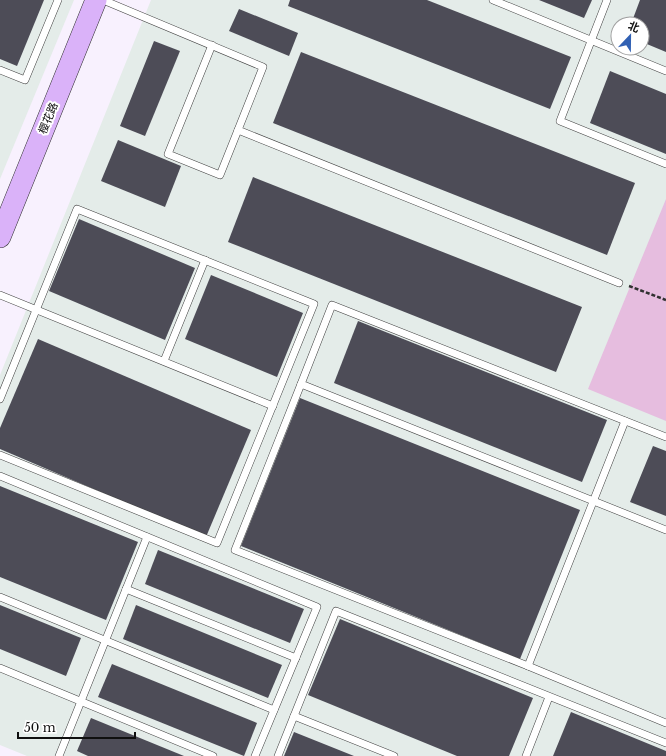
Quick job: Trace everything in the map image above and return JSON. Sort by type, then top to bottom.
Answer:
[{"type":"street","name":"樱花路","points":[[0,237],[96,0]]},
{"type":"lane","points":[[0,70],[25,80],[58,0]]},
{"type":"lane","points":[[103,0],[263,66],[220,174],[168,154],[212,45]]},
{"type":"lane","points":[[493,0],[666,71]]},
{"type":"lane","points":[[607,0],[560,121],[666,164]]},
{"type":"lane","points":[[238,130],[619,283]]},
{"type":"lane","points":[[0,399],[77,208],[314,304],[217,543],[0,455]]},
{"type":"lane","points":[[164,361],[205,260]]},
{"type":"lane","points":[[0,295],[273,406]]},
{"type":"lane","points":[[666,438],[332,305],[235,550],[528,666],[666,723]]},
{"type":"lane","points":[[301,384],[666,530]]},
{"type":"lane","points":[[528,666],[625,421]]},
{"type":"lane","points":[[0,476],[317,607],[255,756]]},
{"type":"lane","points":[[68,756],[59,754],[147,537]]},
{"type":"lane","points":[[126,589],[296,658]]},
{"type":"lane","points":[[0,597],[274,710]]},
{"type":"lane","points":[[278,756],[336,611],[666,743]]},
{"type":"lane","points":[[0,668],[212,756]]},
{"type":"lane","points":[[526,756],[549,697]]},
{"type":"lane","points":[[294,716],[394,756]]},
{"type":"path","points":[[619,283],[666,300]]},
{"type":"shaded area","points":[[0,0],[74,0],[0,179]]},
{"type":"shaded area","points":[[151,0],[666,0],[666,756],[27,756],[0,745],[0,375]]},
{"type":"shaded area","points":[[666,199],[666,421],[588,389]]},
{"type":"building","points":[[0,0],[44,0],[17,66],[0,59]]},
{"type":"building","points":[[290,0],[427,0],[571,57],[550,109],[288,6]]},
{"type":"building","points":[[539,0],[592,0],[584,18]]},
{"type":"building","points":[[640,0],[666,0],[666,52],[650,45],[650,16],[634,16]]},
{"type":"building","points":[[239,9],[298,33],[289,56],[229,31]]},
{"type":"building","points":[[154,41],[180,51],[145,136],[120,126]]},
{"type":"building","points":[[301,52],[635,183],[607,255],[273,123]]},
{"type":"building","points":[[610,71],[666,94],[666,154],[590,123]]},
{"type":"building","points":[[118,140],[181,166],[165,207],[101,181]]},
{"type":"building","points":[[253,177],[582,307],[556,372],[228,242]]},
{"type":"building","points":[[79,219],[195,268],[165,340],[49,291]]},
{"type":"building","points":[[211,275],[303,313],[277,377],[185,339]]},
{"type":"building","points":[[358,321],[607,420],[582,482],[334,383]]},
{"type":"building","points":[[38,339],[251,430],[206,537],[0,449],[0,428]]},
{"type":"building","points":[[300,398],[580,510],[520,659],[241,546]]},
{"type":"building","points":[[653,446],[666,451],[666,516],[630,502]]},
{"type":"building","points":[[0,486],[138,542],[106,620],[0,577]]},
{"type":"building","points":[[158,550],[304,609],[290,643],[145,584]]},
{"type":"building","points":[[0,605],[81,638],[66,676],[0,649]]},
{"type":"building","points":[[136,605],[282,665],[268,698],[123,639]]},
{"type":"building","points":[[340,619],[533,698],[509,756],[457,756],[308,695]]},
{"type":"building","points":[[112,664],[257,723],[244,756],[98,697]]},
{"type":"building","points":[[571,712],[666,751],[666,756],[553,756]]},
{"type":"building","points":[[91,718],[184,756],[88,756],[77,751]]},
{"type":"building","points":[[294,732],[354,756],[284,756]]}]
